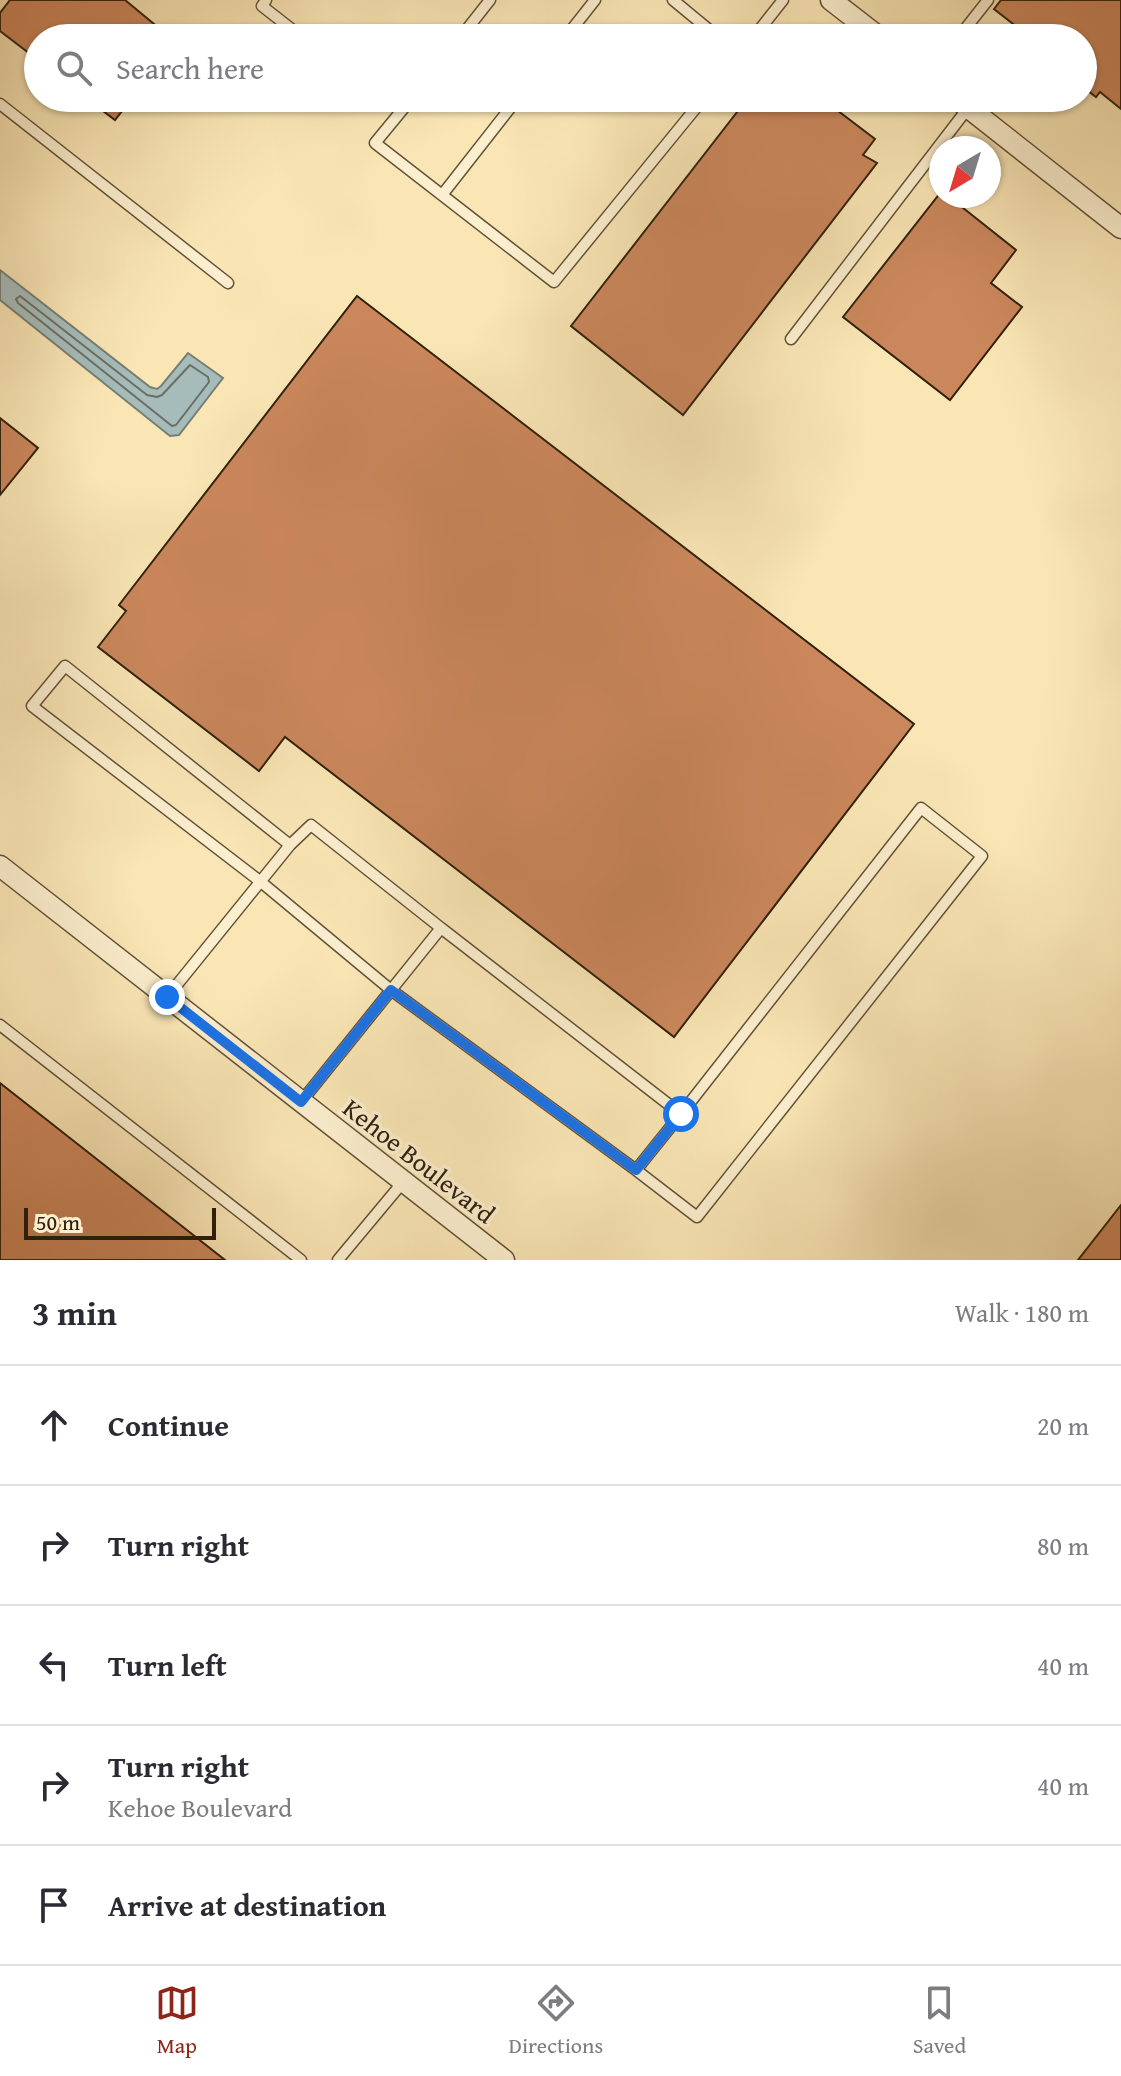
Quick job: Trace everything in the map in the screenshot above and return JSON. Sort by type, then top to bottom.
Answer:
[{"type":"street","points":[[831,0],[862,24]]},
{"type":"street","points":[[973,112],[1121,228]]},
{"type":"street","name":"Kehoe Boulevard","points":[[0,866],[504,1260]]},
{"type":"lane","points":[[266,0],[262,6],[285,24]]},
{"type":"lane","points":[[471,24],[490,0]]},
{"type":"lane","points":[[576,24],[595,0]]},
{"type":"lane","points":[[673,0],[702,24]]},
{"type":"lane","points":[[764,24],[783,0]]},
{"type":"lane","points":[[969,24],[988,0]]},
{"type":"lane","points":[[0,104],[228,283]]},
{"type":"lane","points":[[400,112],[375,143],[554,282],[693,112]]},
{"type":"lane","points":[[442,195],[507,112]]},
{"type":"lane","points":[[791,339],[955,112]]},
{"type":"lane","points":[[290,845],[65,666],[32,706],[261,882],[391,990],[697,1217],[982,856],[921,808],[636,1170]]},
{"type":"lane","points":[[167,997],[290,845],[311,825],[681,1114]]},
{"type":"lane","points":[[301,1102],[441,928]]},
{"type":"lane","points":[[0,1025],[301,1260]]},
{"type":"lane","points":[[338,1260],[403,1182]]},
{"type":"water","points":[[0,270],[150,387],[157,389],[161,386],[188,353],[223,378],[179,435],[170,436],[0,300]]},
{"type":"building","points":[[10,0],[125,0],[154,24],[24,24],[24,49],[0,31],[0,13]]},
{"type":"building","points":[[1001,0],[1121,0],[1121,109],[1100,92],[1097,96],[1097,24],[1013,24],[994,9]]},
{"type":"building","points":[[104,112],[121,112],[115,120]]},
{"type":"building","points":[[737,112],[839,112],[875,139],[863,155],[877,163],[683,415],[571,326]]},
{"type":"building","points":[[929,207],[963,208],[1016,250],[991,283],[1022,307],[950,400],[843,317]]},
{"type":"building","points":[[357,296],[914,724],[674,1037],[285,737],[259,771],[98,647],[126,611],[119,605]]},
{"type":"building","points":[[0,418],[38,448],[0,495]]},
{"type":"building","points":[[0,1083],[225,1260],[0,1260]]},
{"type":"building","points":[[1121,1205],[1121,1260],[1078,1260]]},
{"type":"route","points":[[167,997],[301,1102],[391,990],[636,1170],[681,1114]]}]
